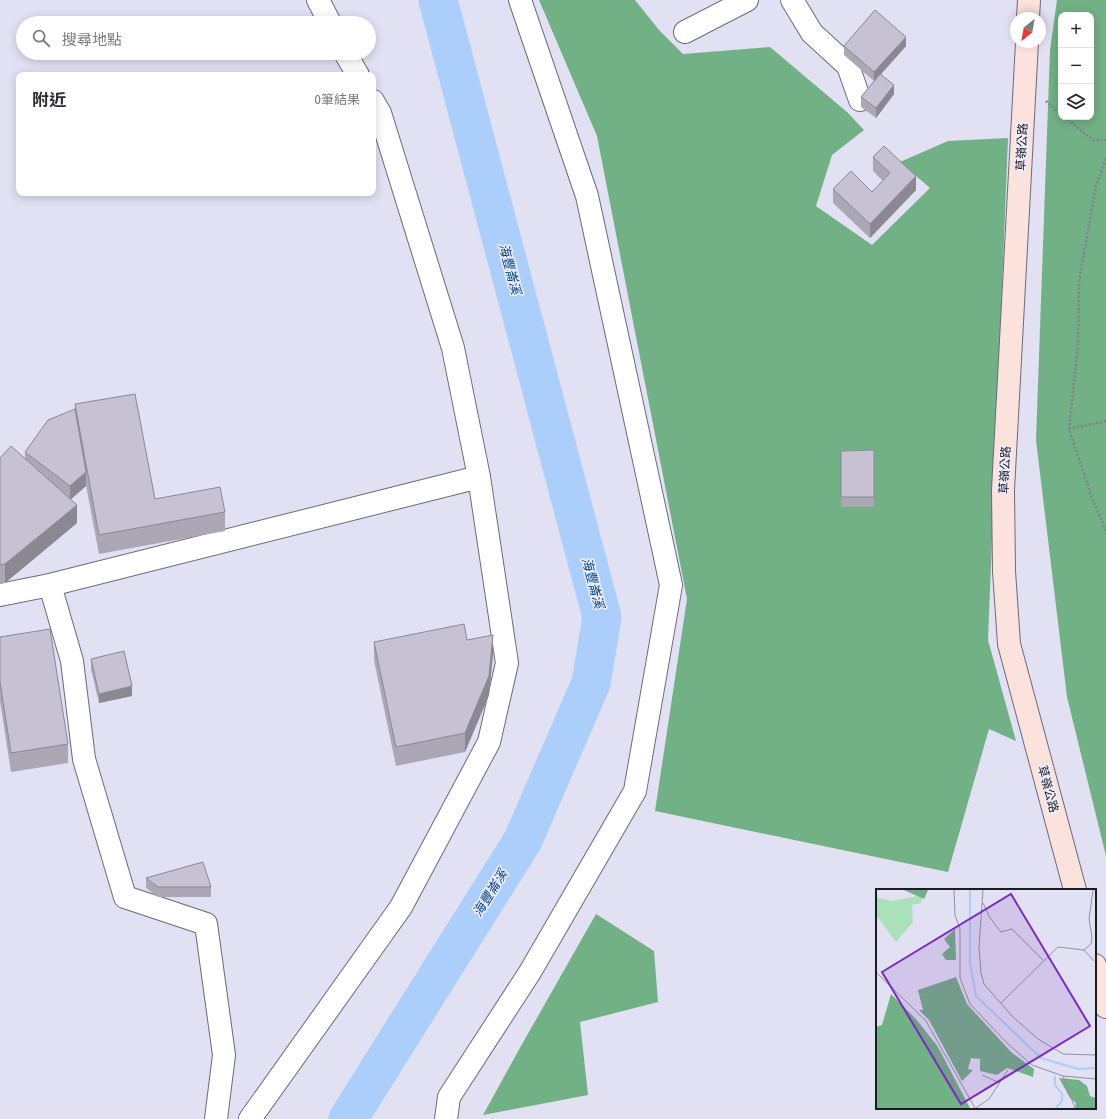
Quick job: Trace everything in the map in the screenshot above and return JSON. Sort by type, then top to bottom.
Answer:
[{"type":"main road","points":[[1028,12],[1029,0]]},
{"type":"main road","name":"草嶺公路","points":[[1027,48],[1004,490],[1004,570],[1009,644],[1075,889]]},
{"type":"main road","points":[[1096,969],[1106,1007]]},
{"type":"street","points":[[318,0],[326,16]]},
{"type":"street","points":[[446,1119],[449,1097],[530,972],[635,791],[671,585],[587,196],[520,0]]},
{"type":"street","points":[[685,32],[747,0]]},
{"type":"street","points":[[792,0],[812,33],[848,66],[860,100]]},
{"type":"street","points":[[349,60],[356,72]]},
{"type":"street","points":[[250,1119],[401,907],[489,742],[507,663],[479,477],[453,348],[380,113],[376,106]]},
{"type":"street","points":[[0,595],[50,585],[479,477]]},
{"type":"street","points":[[50,585],[72,661],[84,759],[125,897],[206,924],[224,1055],[216,1119]]},
{"type":"path","points":[[1069,120],[1093,140],[1106,140]]},
{"type":"path","points":[[1106,159],[1096,186],[1079,281],[1078,345],[1069,429],[1092,498],[1106,531]]},
{"type":"path","points":[[1069,429],[1106,421]]},
{"type":"green space","points":[[539,0],[635,0],[659,30],[683,54],[770,47],[847,112],[864,130],[832,155],[816,206],[872,245],[930,188],[900,162],[948,141],[1008,138],[988,640],[1016,741],[989,729],[948,872],[655,811],[687,599],[597,136]]},
{"type":"green space","points":[[1057,0],[1106,0],[1106,856],[1067,697],[1036,440],[1050,50]]},
{"type":"green space","points":[[596,914],[654,951],[658,1002],[580,1022],[588,1095],[483,1115],[521,1046]]},
{"type":"building","points":[[875,10],[906,37],[874,72],[844,46]]},
{"type":"building","points":[[880,74],[894,85],[876,108],[861,97]]},
{"type":"building","points":[[884,146],[916,176],[870,224],[833,189],[851,171],[872,192],[890,173],[873,157]]},
{"type":"building","points":[[135,394],[155,499],[220,487],[225,512],[99,535],[75,404]]},
{"type":"building","points":[[75,409],[86,472],[70,486],[25,452],[48,420]]},
{"type":"building","points":[[11,446],[77,505],[5,564],[0,565],[0,458]]},
{"type":"building","points":[[874,450],[874,497],[841,497],[841,451]]},
{"type":"building","points":[[464,624],[467,640],[493,635],[489,676],[465,733],[396,747],[374,642]]},
{"type":"building","points":[[50,629],[68,744],[11,753],[0,682],[0,637]]},
{"type":"building","points":[[124,651],[132,686],[99,694],[91,659]]},
{"type":"building","points":[[203,862],[211,887],[158,887],[146,878]]},
{"type":"waterway","name":"海豐崙溪","points":[[348,1119],[523,840],[591,683],[602,617],[438,0]]}]
